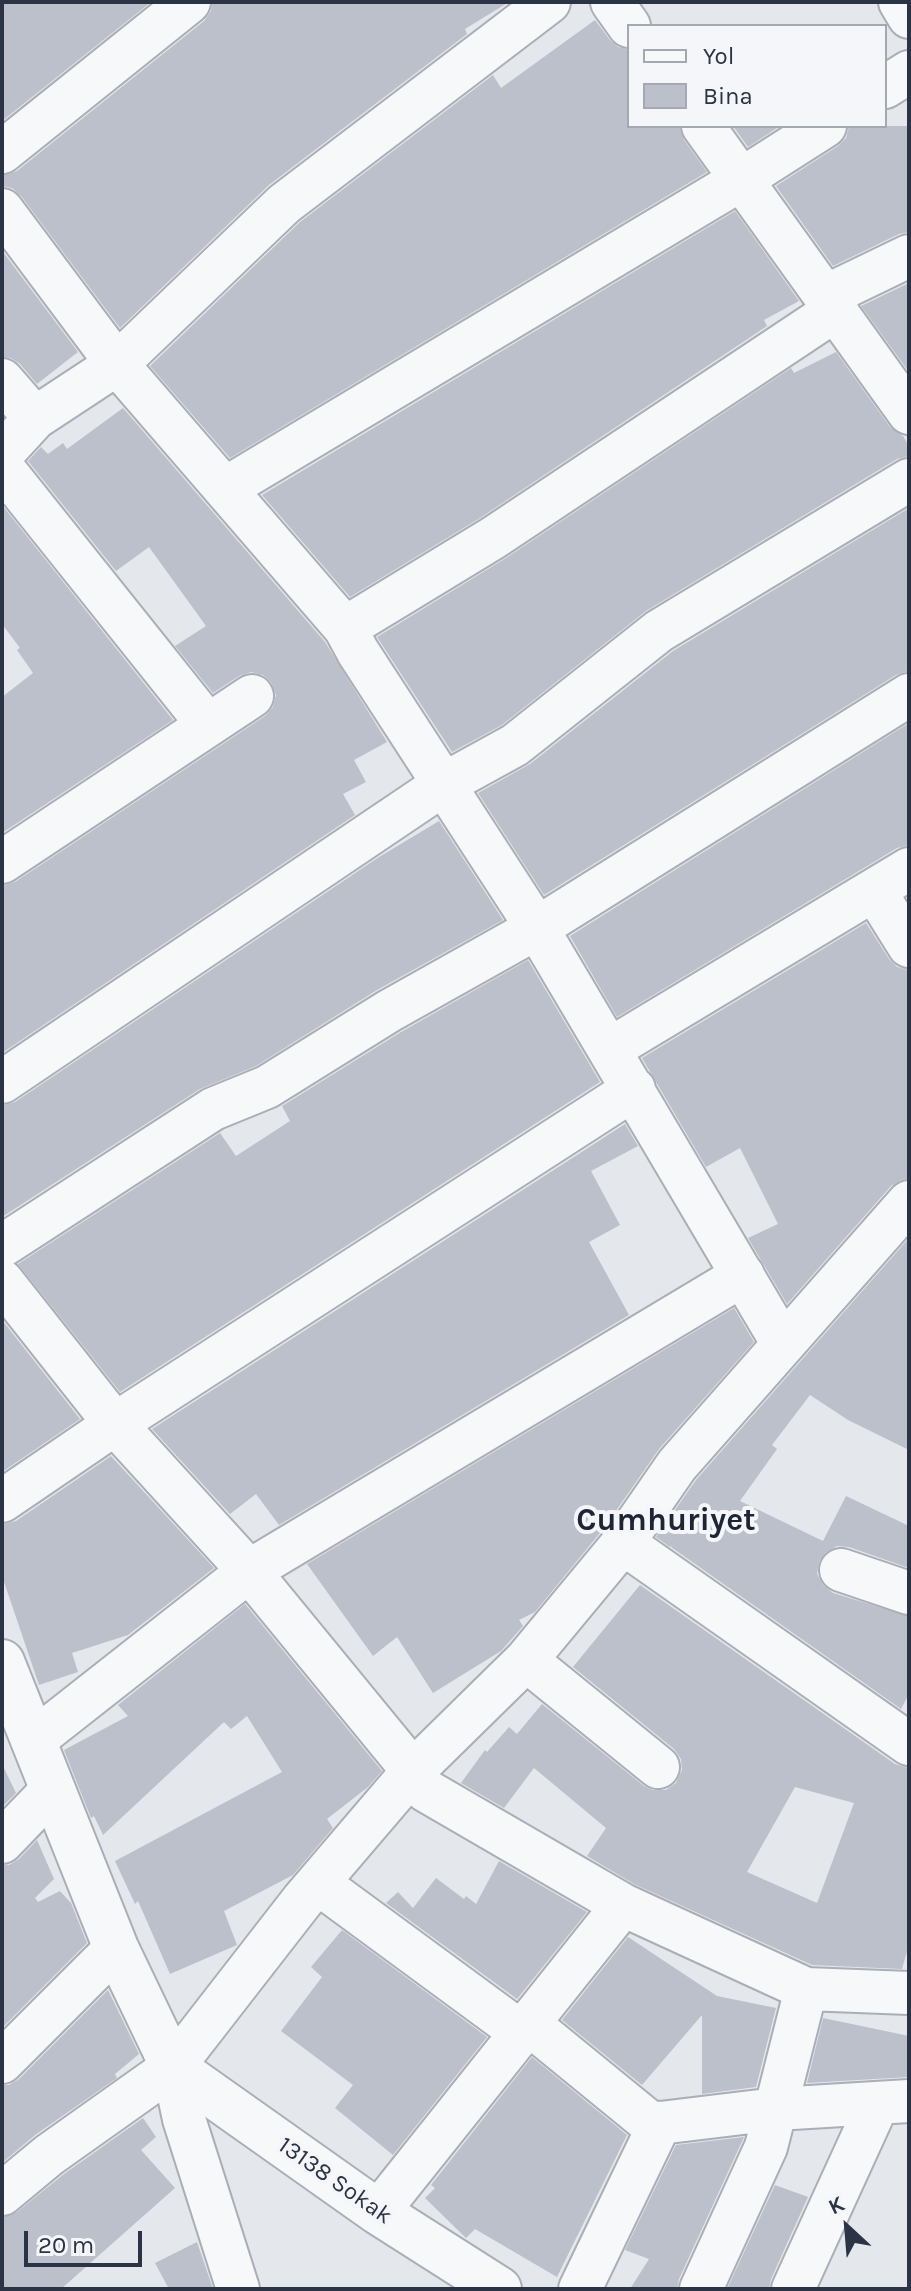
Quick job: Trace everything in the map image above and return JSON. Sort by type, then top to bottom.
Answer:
[{"type":"street","points":[[2,152],[189,2]]},
{"type":"street","points":[[2,454],[35,418],[117,364],[284,204],[549,2]]},
{"type":"street","points":[[612,2],[628,24]]},
{"type":"street","points":[[900,2],[909,17]]},
{"type":"street","points":[[887,86],[909,72]]},
{"type":"street","points":[[704,128],[909,413]]},
{"type":"street","points":[[226,488],[822,128]]},
{"type":"street","points":[[2,210],[117,364],[345,628],[537,928],[783,1344]]},
{"type":"street","points":[[345,628],[493,538],[831,303],[909,256]]},
{"type":"street","points":[[2,380],[35,418]]},
{"type":"street","points":[[2,467],[208,725]]},
{"type":"street","points":[[2,1082],[444,784],[515,745],[659,631],[909,480]]},
{"type":"street","points":[[2,1246],[213,1109],[267,1087],[389,1011],[537,928],[909,695]]},
{"type":"street","points":[[2,862],[252,696]]},
{"type":"street","points":[[610,1049],[891,879],[909,946]]},
{"type":"street","points":[[2,1501],[115,1424],[634,1089]]},
{"type":"street","points":[[2,2194],[49,2155],[173,2067],[318,1883],[413,1771],[526,1660],[623,1543],[677,1465],[909,1202]]},
{"type":"street","points":[[34,1740],[249,1571],[743,1275]]},
{"type":"street","points":[[2,1281],[115,1424],[249,1571],[413,1771],[425,1790],[623,1905],[806,1989],[909,1993]]},
{"type":"street","points":[[623,1543],[909,1744]]},
{"type":"street","points":[[841,1570],[909,1593]]},
{"type":"street","points":[[526,1660],[658,1767]]},
{"type":"street","points":[[2,1662],[116,1948],[173,2067],[184,2119],[238,2289]]},
{"type":"street","points":[[2,1842],[53,1789]]},
{"type":"street","points":[[318,1883],[525,2029],[649,2122],[776,2109],[893,2102]]},
{"type":"street","points":[[378,2212],[623,1905]]},
{"type":"street","points":[[2,2062],[116,1948]]},
{"type":"street","points":[[701,2289],[766,2147],[806,1989]]},
{"type":"street","name":"13138 Sokak","points":[[173,2067],[378,2212],[499,2289]]},
{"type":"street","points":[[793,2289],[893,2102]]},
{"type":"street","points":[[580,2289],[660,2123]]},
{"type":"building","points":[[2,2],[151,2],[2,121]]},
{"type":"building","points":[[212,2],[509,2],[465,29],[467,34],[269,185],[120,328],[21,196],[12,188],[2,186],[2,175],[17,171],[204,21],[211,11]]},
{"type":"building","points":[[595,20],[610,40],[627,49],[627,128],[680,128],[684,140],[707,172],[230,458],[150,366],[300,222],[493,75],[501,88]]},
{"type":"building","points":[[909,126],[909,232],[833,266],[776,186],[846,138],[848,128]]},
{"type":"building","points":[[734,128],[777,128],[748,147]]},
{"type":"building","points":[[735,211],[799,301],[764,320],[767,326],[480,518],[350,597],[262,495]]},
{"type":"building","points":[[3,252],[78,352],[37,384],[20,364],[2,357]]},
{"type":"building","points":[[909,283],[909,372],[861,306]]},
{"type":"building","points":[[836,352],[890,427],[903,436],[909,446],[909,456],[897,459],[646,611],[502,725],[452,752],[377,637],[506,558],[791,368],[794,373]]},
{"type":"building","points":[[123,408],[325,642],[387,742],[354,760],[366,782],[343,794],[355,815],[2,1053],[2,886],[15,882],[265,716],[273,707],[276,695],[271,682],[263,675],[251,672],[213,693],[175,646],[206,626],[149,547],[116,571],[28,461],[41,447],[48,454],[63,443],[67,449]]},
{"type":"building","points":[[2,505],[173,720],[2,833],[2,697],[33,673],[2,624]]},
{"type":"building","points":[[909,508],[909,671],[896,675],[544,895],[478,793],[530,764],[673,651]]},
{"type":"building","points":[[909,723],[909,845],[897,848],[617,1017],[570,936]]},
{"type":"building","points":[[439,821],[503,920],[377,990],[256,1066],[200,1089],[2,1217],[2,1106],[15,1102],[379,857]]},
{"type":"building","points":[[866,923],[889,959],[897,967],[909,970],[909,1179],[891,1186],[787,1304],[748,1238],[778,1224],[740,1148],[706,1167],[642,1058]]},
{"type":"building","points":[[528,960],[600,1082],[120,1392],[18,1264],[220,1133],[236,1156],[290,1121],[282,1106],[401,1032]]},
{"type":"building","points":[[625,1124],[638,1146],[591,1171],[620,1225],[589,1242],[629,1315],[279,1525],[256,1494],[230,1514],[152,1429]]},
{"type":"building","points":[[909,1238],[909,1450],[848,1420],[810,1395],[772,1445],[777,1449],[740,1501],[823,1541],[846,1496],[909,1526],[909,1568],[849,1547],[837,1546],[825,1553],[819,1562],[817,1574],[823,1585],[833,1593],[909,1616],[909,1694],[901,1709],[671,1547],[673,1545],[670,1547],[656,1537],[696,1480]]},
{"type":"building","points":[[734,1308],[754,1342],[659,1449],[604,1528],[535,1612],[519,1620],[523,1626],[501,1651],[433,1693],[397,1637],[373,1656],[307,1564]]},
{"type":"building","points":[[2,1320],[80,1419],[2,1472]]},
{"type":"building","points":[[111,1456],[214,1568],[128,1635],[72,1653],[78,1672],[39,1685],[2,1576],[2,1525],[16,1521]]},
{"type":"building","points":[[640,1585],[895,1764],[909,1768],[909,1944],[902,1969],[812,1965],[634,1884],[587,1856],[606,1828],[534,1768],[504,1808],[461,1783],[485,1750],[487,1752],[509,1727],[517,1734],[542,1704],[644,1786],[666,1790],[676,1783],[682,1770],[681,1759],[674,1749],[573,1667]],"holes":[[[795,1787],[854,1803],[817,1903],[747,1872]]]},
{"type":"building","points":[[245,1604],[382,1771],[368,1787],[327,1819],[333,1828],[293,1875],[224,1911],[237,1945],[170,1974],[138,1901],[135,1904],[115,1861],[282,1772],[247,1716],[231,1729],[224,1722],[103,1835],[94,1816],[91,1818],[64,1750],[128,1716],[118,1705]]},
{"type":"building","points":[[2,1764],[16,1793],[2,1807]]},
{"type":"building","points":[[37,1840],[54,1879],[35,1898],[38,1902],[60,1891],[71,1903],[87,1943],[2,2028],[2,1865],[19,1859]]},
{"type":"building","points":[[499,1861],[587,1912],[517,1999],[386,1903],[398,1892],[413,1908],[436,1878],[476,1904]]},
{"type":"building","points":[[342,1930],[487,2037],[393,2155],[335,2108],[353,2085],[281,2031],[322,1977],[311,1967]]},
{"type":"building","points":[[628,1937],[717,1996],[776,2008],[756,2087],[702,2094],[702,2015],[642,2085],[562,2020]]},
{"type":"building","points":[[108,1990],[139,2054],[115,2074],[117,2078],[35,2135],[2,2163],[2,2085],[19,2079]]},
{"type":"building","points":[[823,2018],[909,2036],[909,2077],[807,2083]]},
{"type":"building","points":[[532,2057],[627,2135],[557,2277],[475,2229],[466,2238],[425,2198],[435,2188],[431,2185]]},
{"type":"building","points":[[143,2118],[156,2137],[141,2150],[175,2188],[61,2289],[2,2289],[2,2217],[17,2212]]},
{"type":"building","points":[[744,2137],[677,2289],[630,2289],[649,2259],[625,2250],[676,2145]]},
{"type":"building","points":[[775,2185],[808,2197],[769,2289],[727,2289]]},
{"type":"building","points":[[197,2242],[213,2289],[169,2289],[155,2263]]},
{"type":"district","name":"Cumhuriyet","points":[[666,1521]]}]
